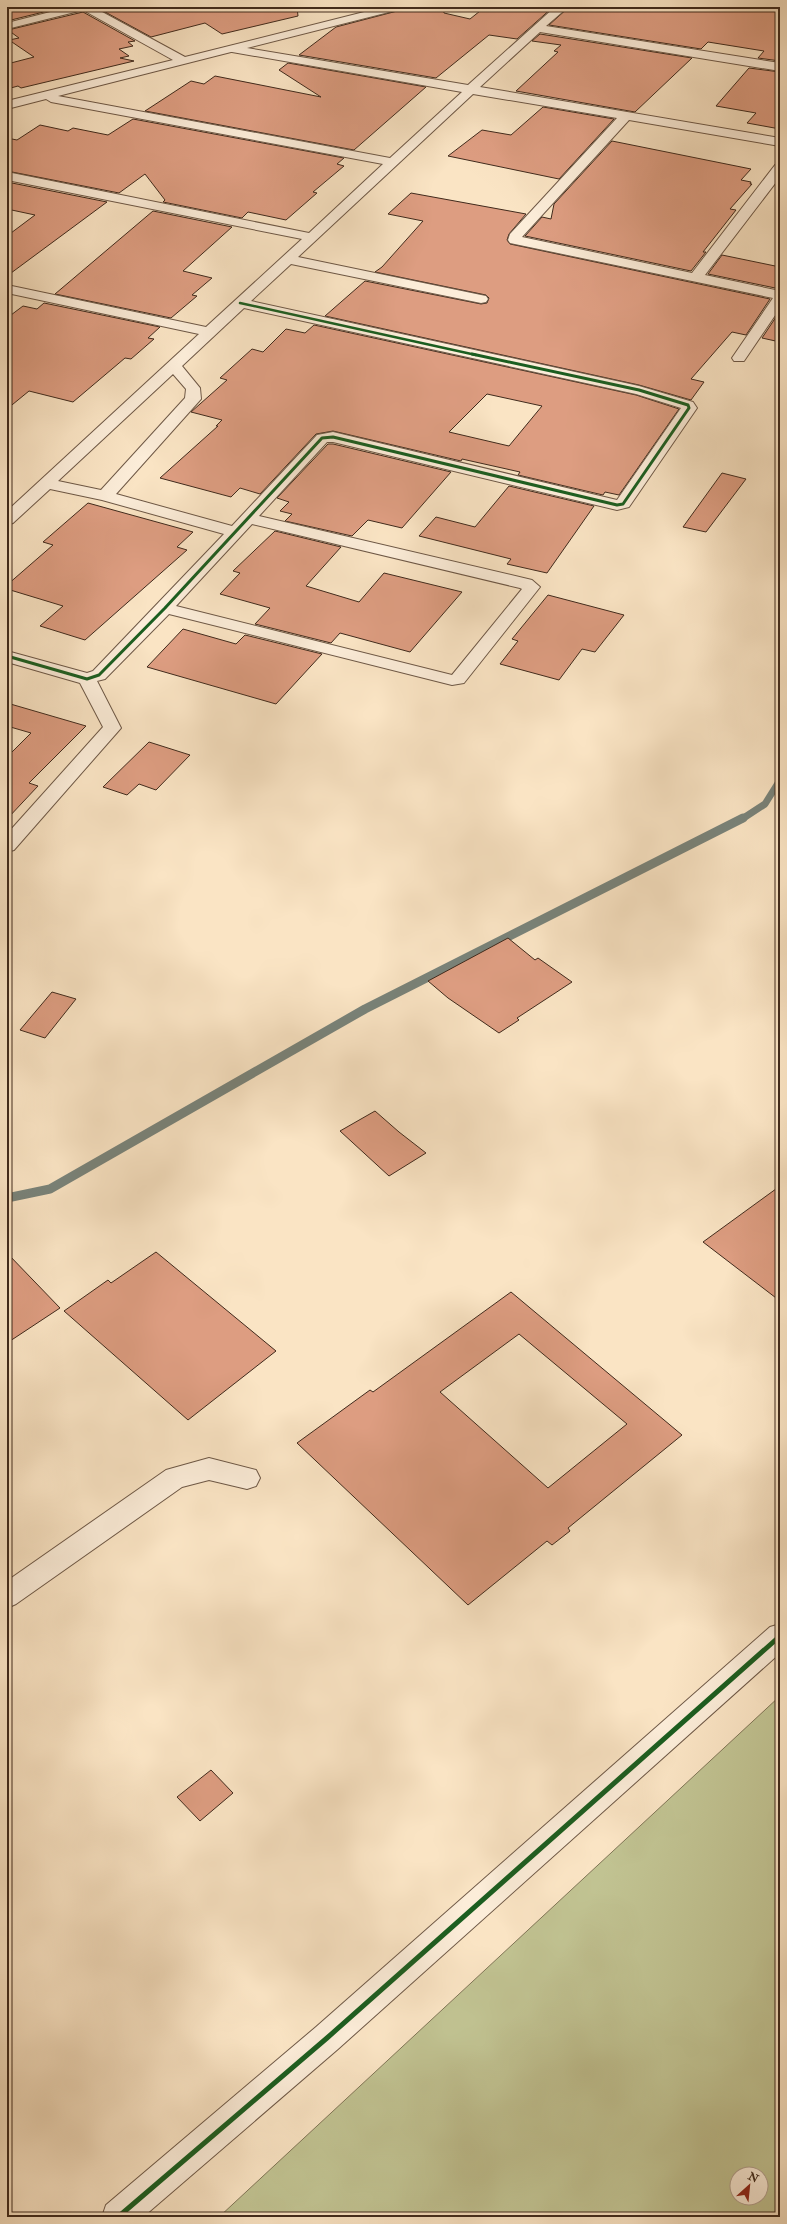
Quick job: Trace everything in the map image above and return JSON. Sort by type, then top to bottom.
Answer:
[{"type":"street","points":[[7,26],[84,7],[184,61]]},
{"type":"street","points":[[7,105],[397,7]]},
{"type":"street","points":[[7,520],[471,89],[562,7]]},
{"type":"street","points":[[537,28],[780,67]]},
{"type":"street","points":[[232,49],[780,142]]},
{"type":"street","points":[[44,96],[393,162]]},
{"type":"street","points":[[626,116],[515,237],[515,240],[696,277],[780,296],[738,358]]},
{"type":"street","points":[[696,277],[780,168]]},
{"type":"street","points":[[7,176],[312,237]]},
{"type":"street","points":[[289,259],[481,299]]},
{"type":"street","points":[[8,290],[209,332]]},
{"type":"street","points":[[7,656],[87,679],[99,675],[165,608],[322,438],[328,436],[611,505],[624,504],[689,408],[688,405],[681,402],[639,390],[240,303]]},
{"type":"street","points":[[105,496],[193,399],[193,388],[174,365]]},
{"type":"street","points":[[46,483],[105,496],[236,532]]},
{"type":"street","points":[[165,608],[452,680],[458,679],[532,587],[526,584],[249,518]]},
{"type":"street","points":[[7,846],[112,728],[87,679]]},
{"type":"street","points":[[7,1596],[175,1478],[209,1469],[247,1478]]},
{"type":"street","points":[[118,2217],[327,2038],[780,1636]]},
{"type":"green space","points":[[780,1696],[780,2217],[219,2217]]},
{"type":"building","points":[[7,7],[64,7],[7,21]]},
{"type":"building","points":[[96,7],[297,7],[298,16],[222,34],[205,23],[151,37]]},
{"type":"building","points":[[404,7],[443,7],[444,13],[470,19],[485,7],[553,7],[517,39],[489,35],[436,78],[299,55],[336,27],[401,10]]},
{"type":"building","points":[[569,7],[765,7],[780,9],[780,61],[758,58],[764,51],[708,42],[701,49],[549,25]]},
{"type":"building","points":[[83,12],[135,41],[128,42],[133,46],[119,49],[129,56],[120,58],[134,61],[21,88],[18,86],[7,89],[7,64],[34,57],[9,40],[19,38],[8,30]]},
{"type":"building","points":[[540,34],[692,58],[635,112],[516,91],[558,52],[554,51],[561,45],[532,41]]},
{"type":"building","points":[[288,63],[426,87],[354,150],[145,111],[191,81],[204,84],[215,76],[321,97],[279,70]]},
{"type":"building","points":[[749,68],[780,72],[780,129],[747,123],[756,113],[716,106]]},
{"type":"building","points":[[543,107],[614,119],[559,179],[448,156],[482,130],[511,135]]},
{"type":"building","points":[[133,119],[344,158],[337,164],[344,166],[313,192],[317,193],[286,220],[248,212],[242,218],[163,202],[165,200],[145,174],[119,193],[7,171],[7,138],[17,140],[40,125],[68,131],[73,128],[108,135]]},
{"type":"building","points":[[612,141],[751,169],[741,180],[751,182],[750,184],[752,184],[730,209],[736,210],[703,252],[706,252],[691,271],[525,236],[542,217],[551,219],[554,204]]},
{"type":"building","points":[[7,182],[107,202],[7,276],[7,236],[35,215],[7,209]]},
{"type":"building","points":[[411,193],[526,214],[509,234],[507,240],[510,244],[770,299],[746,335],[732,332],[691,379],[704,382],[691,400],[639,385],[325,316],[365,281],[481,304],[487,303],[489,298],[486,295],[375,272],[382,267],[423,221],[388,214]]},
{"type":"building","points":[[153,211],[232,227],[183,271],[212,278],[192,295],[197,296],[171,318],[55,294]]},
{"type":"building","points":[[722,255],[780,267],[780,289],[708,274]]},
{"type":"building","points":[[44,303],[160,327],[148,338],[154,339],[131,359],[125,358],[73,402],[29,391],[7,409],[7,318],[23,306],[37,309]]},
{"type":"building","points":[[780,311],[780,342],[762,338]]},
{"type":"building","points":[[314,325],[636,395],[679,409],[619,495],[605,492],[603,495],[518,475],[520,472],[462,459],[461,461],[333,431],[316,434],[260,494],[240,488],[231,497],[160,478],[218,426],[216,426],[222,420],[191,412],[227,380],[220,378],[252,349],[263,352],[286,329],[305,333]],"holes":[[[487,394],[542,406],[509,446],[449,432]]]},
{"type":"building","points":[[328,444],[451,472],[402,528],[368,520],[352,536],[285,521],[292,514],[280,511],[289,502],[277,498]]},
{"type":"building","points":[[722,473],[746,479],[706,532],[683,527]]},
{"type":"building","points":[[509,486],[594,506],[547,573],[507,564],[511,559],[419,536],[436,517],[475,527]]},
{"type":"building","points":[[88,503],[193,532],[177,547],[187,550],[85,640],[40,626],[63,606],[7,589],[7,585],[53,545],[43,542]]},
{"type":"building","points":[[275,531],[341,547],[306,586],[359,602],[384,573],[462,592],[410,652],[340,633],[331,643],[255,624],[270,608],[220,594],[240,573],[233,571]]},
{"type":"building","points":[[548,595],[624,615],[595,652],[582,649],[559,680],[500,664],[518,641],[512,639]]},
{"type":"building","points":[[183,629],[236,644],[245,635],[322,654],[276,704],[147,667]]},
{"type":"building","points":[[7,703],[86,726],[29,783],[38,786],[7,819],[7,757],[31,733],[7,726]]},
{"type":"building","points":[[149,742],[190,755],[156,790],[139,784],[127,795],[103,787]]},
{"type":"building","points":[[508,938],[535,960],[538,958],[572,982],[517,1018],[519,1020],[499,1033],[448,998],[428,981]]},
{"type":"building","points":[[52,992],[76,999],[45,1038],[20,1030]]},
{"type":"building","points":[[375,1111],[426,1153],[389,1176],[340,1131]]},
{"type":"building","points":[[780,1186],[780,1301],[703,1242]]},
{"type":"building","points":[[156,1252],[276,1351],[188,1420],[64,1311],[108,1280],[111,1283]]},
{"type":"building","points":[[7,1253],[60,1308],[7,1343]]},
{"type":"building","points":[[511,1292],[682,1435],[568,1528],[570,1531],[552,1545],[547,1541],[468,1605],[297,1443],[370,1390],[373,1392]],"holes":[[[519,1334],[627,1424],[548,1488],[440,1392]]]},
{"type":"building","points":[[211,1770],[233,1793],[200,1821],[177,1797]]},
{"type":"waterway","points":[[742,819],[765,804],[780,780]]},
{"type":"waterway","points":[[7,1198],[50,1189],[365,1009],[743,818]]},
{"type":"cycle path","points":[[7,656],[87,679],[99,675],[165,608],[322,438],[333,437],[617,505],[623,504],[689,408],[688,405],[639,390],[240,303]]},
{"type":"cycle path","points":[[118,2217],[327,2038],[780,1636]]}]
